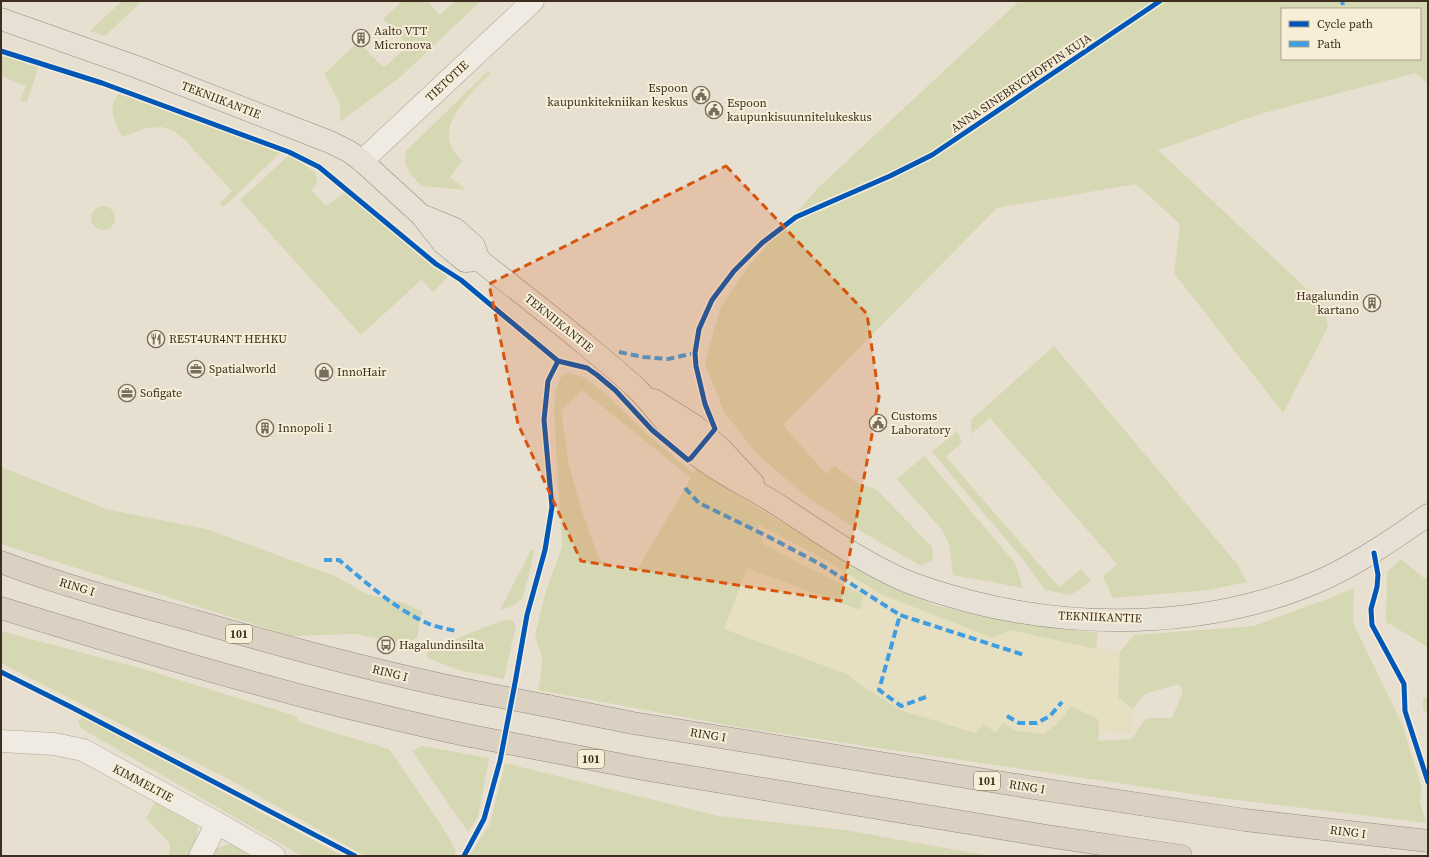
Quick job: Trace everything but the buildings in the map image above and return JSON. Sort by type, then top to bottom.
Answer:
[{"type":"highway","name":"RING I","points":[[1,562],[80,588],[286,647],[440,685],[633,723],[1245,820],[1428,841]]},
{"type":"highway","name":"101","points":[[1,608],[132,649],[239,679],[436,729],[682,776],[1047,836],[1181,856]]},
{"type":"main road","name":"TEKNIIKANTIE","points":[[1,19],[137,67],[350,152],[362,160],[421,215],[442,243],[465,261],[479,260],[598,354],[636,389],[695,454],[870,564],[902,579],[938,593],[992,607],[1040,615],[1112,619],[1165,618],[1211,612],[1263,601],[1324,579],[1374,553],[1428,515]]},
{"type":"street","name":"TIETOTIE","points":[[362,160],[533,1]]},
{"type":"street","name":"KIMMELTIE","points":[[1,741],[54,744],[83,750],[274,856]]},
{"type":"street","points":[[200,856],[217,823]]},
{"type":"highlighted area","points":[[726,166],[867,314],[879,397],[841,601],[581,561],[518,424],[489,284]]},
{"type":"shaded area","points":[[756,524],[924,611],[1096,649],[1120,652],[1118,697],[1133,709],[1132,733],[1099,732],[1098,719],[1071,706],[1059,722],[1044,734],[1017,731],[1003,723],[996,733],[975,733],[900,710],[859,684],[847,674],[724,629],[746,568]]},
{"type":"green space","points":[[122,1],[142,1],[105,36],[90,31]]},
{"type":"green space","points":[[402,1],[427,1],[440,15],[455,1],[481,1],[398,79],[340,122],[340,104],[324,74],[358,42],[384,68],[408,45],[383,19]]},
{"type":"green space","points":[[1019,1],[1428,1],[1428,84],[1416,73],[1263,113],[1158,150],[1324,305],[1328,327],[1283,413],[1174,273],[1180,224],[1136,184],[997,208],[783,425],[826,474],[835,466],[857,483],[877,490],[932,547],[933,558],[931,561],[921,566],[850,525],[807,497],[756,453],[723,410],[705,363],[720,308],[747,268],[818,188]]},
{"type":"green space","points":[[1,54],[39,66],[27,102],[20,100],[26,86],[1,76]]},
{"type":"green space","points":[[488,71],[491,73],[459,108],[449,130],[449,140],[455,152],[462,161],[450,177],[466,190],[422,186],[410,174],[405,163],[406,151]]},
{"type":"green space","points":[[119,93],[281,152],[223,207],[220,203],[232,191],[183,138],[173,130],[161,127],[147,128],[122,137],[112,110],[115,99]]},
{"type":"green space","points":[[289,155],[315,172],[317,184],[311,190],[326,206],[345,193],[448,277],[433,292],[421,280],[361,335],[240,200]]},
{"type":"green space","points":[[103,206],[112,209],[115,218],[112,227],[103,230],[94,227],[91,218],[94,209]]},
{"type":"green space","points":[[1054,346],[1237,564],[1247,582],[1208,590],[1113,598],[1103,576],[1117,564],[990,418],[971,434],[971,420]]},
{"type":"green space","points":[[570,373],[585,378],[607,395],[645,432],[693,473],[699,468],[746,501],[877,579],[937,606],[1031,625],[1098,633],[1096,649],[1010,630],[993,638],[883,595],[813,553],[757,524],[764,545],[863,595],[860,610],[747,568],[724,629],[847,674],[859,684],[900,710],[975,733],[984,724],[996,733],[1003,723],[1017,731],[1044,734],[1059,722],[1071,706],[1098,719],[1098,741],[1132,739],[1146,718],[1172,718],[1183,691],[1179,684],[1145,694],[1133,709],[1118,697],[1120,652],[1134,635],[1254,626],[1354,588],[1353,623],[1402,724],[1422,789],[1420,802],[1426,823],[1213,797],[743,728],[538,690],[542,657],[535,636],[546,591],[562,547],[554,408],[556,390],[562,375]],"holes":[[[582,390],[691,478],[637,570],[617,568],[599,559],[580,505],[569,465],[561,411]]]},
{"type":"green space","points":[[957,431],[962,442],[946,457],[1059,587],[1081,569],[1091,581],[1071,595],[1045,590],[1025,562],[932,452]]},
{"type":"green space","points":[[924,456],[1015,563],[1023,588],[953,575],[949,544],[942,530],[897,479]]},
{"type":"green space","points":[[1,467],[106,509],[206,529],[335,576],[367,594],[404,603],[423,612],[417,638],[404,644],[356,634],[291,636],[1,544]]},
{"type":"green space","points":[[531,550],[534,550],[522,599],[512,606],[500,610]]},
{"type":"green space","points":[[1401,559],[1425,579],[1428,575],[1428,647],[1386,622],[1387,572]]},
{"type":"green space","points":[[506,620],[512,620],[516,625],[504,679],[459,670],[427,657],[427,653],[433,648]]},
{"type":"green space","points":[[1,631],[147,670],[296,716],[299,722],[389,749],[438,820],[456,850],[454,856],[365,856],[234,782],[1,663]]},
{"type":"green space","points":[[1428,696],[1428,714],[1423,709],[1423,699]]},
{"type":"green space","points":[[83,717],[343,856],[302,856],[89,733],[80,727],[78,721]]},
{"type":"green space","points":[[422,746],[489,758],[478,817],[468,832],[412,751]]},
{"type":"green space","points":[[505,763],[718,816],[845,830],[990,856],[469,856],[490,824]]},
{"type":"green space","points":[[156,801],[198,826],[197,836],[191,856],[169,856],[170,844],[146,818]]},
{"type":"green space","points":[[236,844],[256,856],[211,856],[219,847]]},
{"type":"marked path","points":[[1342,1],[1343,5]]},
{"type":"marked path","points":[[619,352],[643,357],[668,359],[695,353]]},
{"type":"marked path","points":[[685,488],[699,503],[820,564],[900,615]]},
{"type":"marked path","points":[[324,560],[339,560],[382,595],[405,611],[429,624],[456,631]]},
{"type":"marked path","points":[[926,697],[901,706],[879,690],[900,615],[1024,655]]},
{"type":"marked path","points":[[1007,716],[1019,723],[1037,723],[1050,716],[1062,702]]},
{"type":"cycle path","name":"ANNA SINEBRYCHOFFIN KUJA","points":[[464,856],[484,819],[500,761],[527,615],[545,550],[552,507],[544,420],[548,381],[558,361],[587,368],[597,375],[615,390],[652,430],[688,460],[715,429],[705,404],[696,366],[695,353],[699,329],[712,300],[734,271],[762,243],[796,217],[890,176],[932,155],[1160,1]]},
{"type":"cycle path","points":[[1,51],[102,83],[289,152],[319,167],[436,264],[461,280],[558,361]]},
{"type":"cycle path","points":[[1374,553],[1378,575],[1377,587],[1371,609],[1372,625],[1404,684],[1405,711],[1428,782]]},
{"type":"cycle path","points":[[1,672],[73,708],[355,856]]},
{"type":"place","name":"Aalto VTT Micronova","points":[[361,38]]},
{"type":"place","name":"Espoon kaupunkitekniikan keskus","points":[[701,95]]},
{"type":"place","name":"Espoon kaupunkisuunnitelukeskus","points":[[714,110]]},
{"type":"place","name":"Hagalundin kartano","points":[[1372,303]]},
{"type":"place","name":"RE5T4UR4NT HEHKU","points":[[156,339]]},
{"type":"place","name":"Spatialworld","points":[[196,369]]},
{"type":"place","name":"InnoHair","points":[[324,372]]},
{"type":"place","name":"Sofigate","points":[[127,393]]},
{"type":"place","name":"Customs Laboratory","points":[[878,423]]},
{"type":"place","name":"Innopoli 1","points":[[265,428]]},
{"type":"place","name":"Hagalundinsilta","points":[[386,645]]}]
